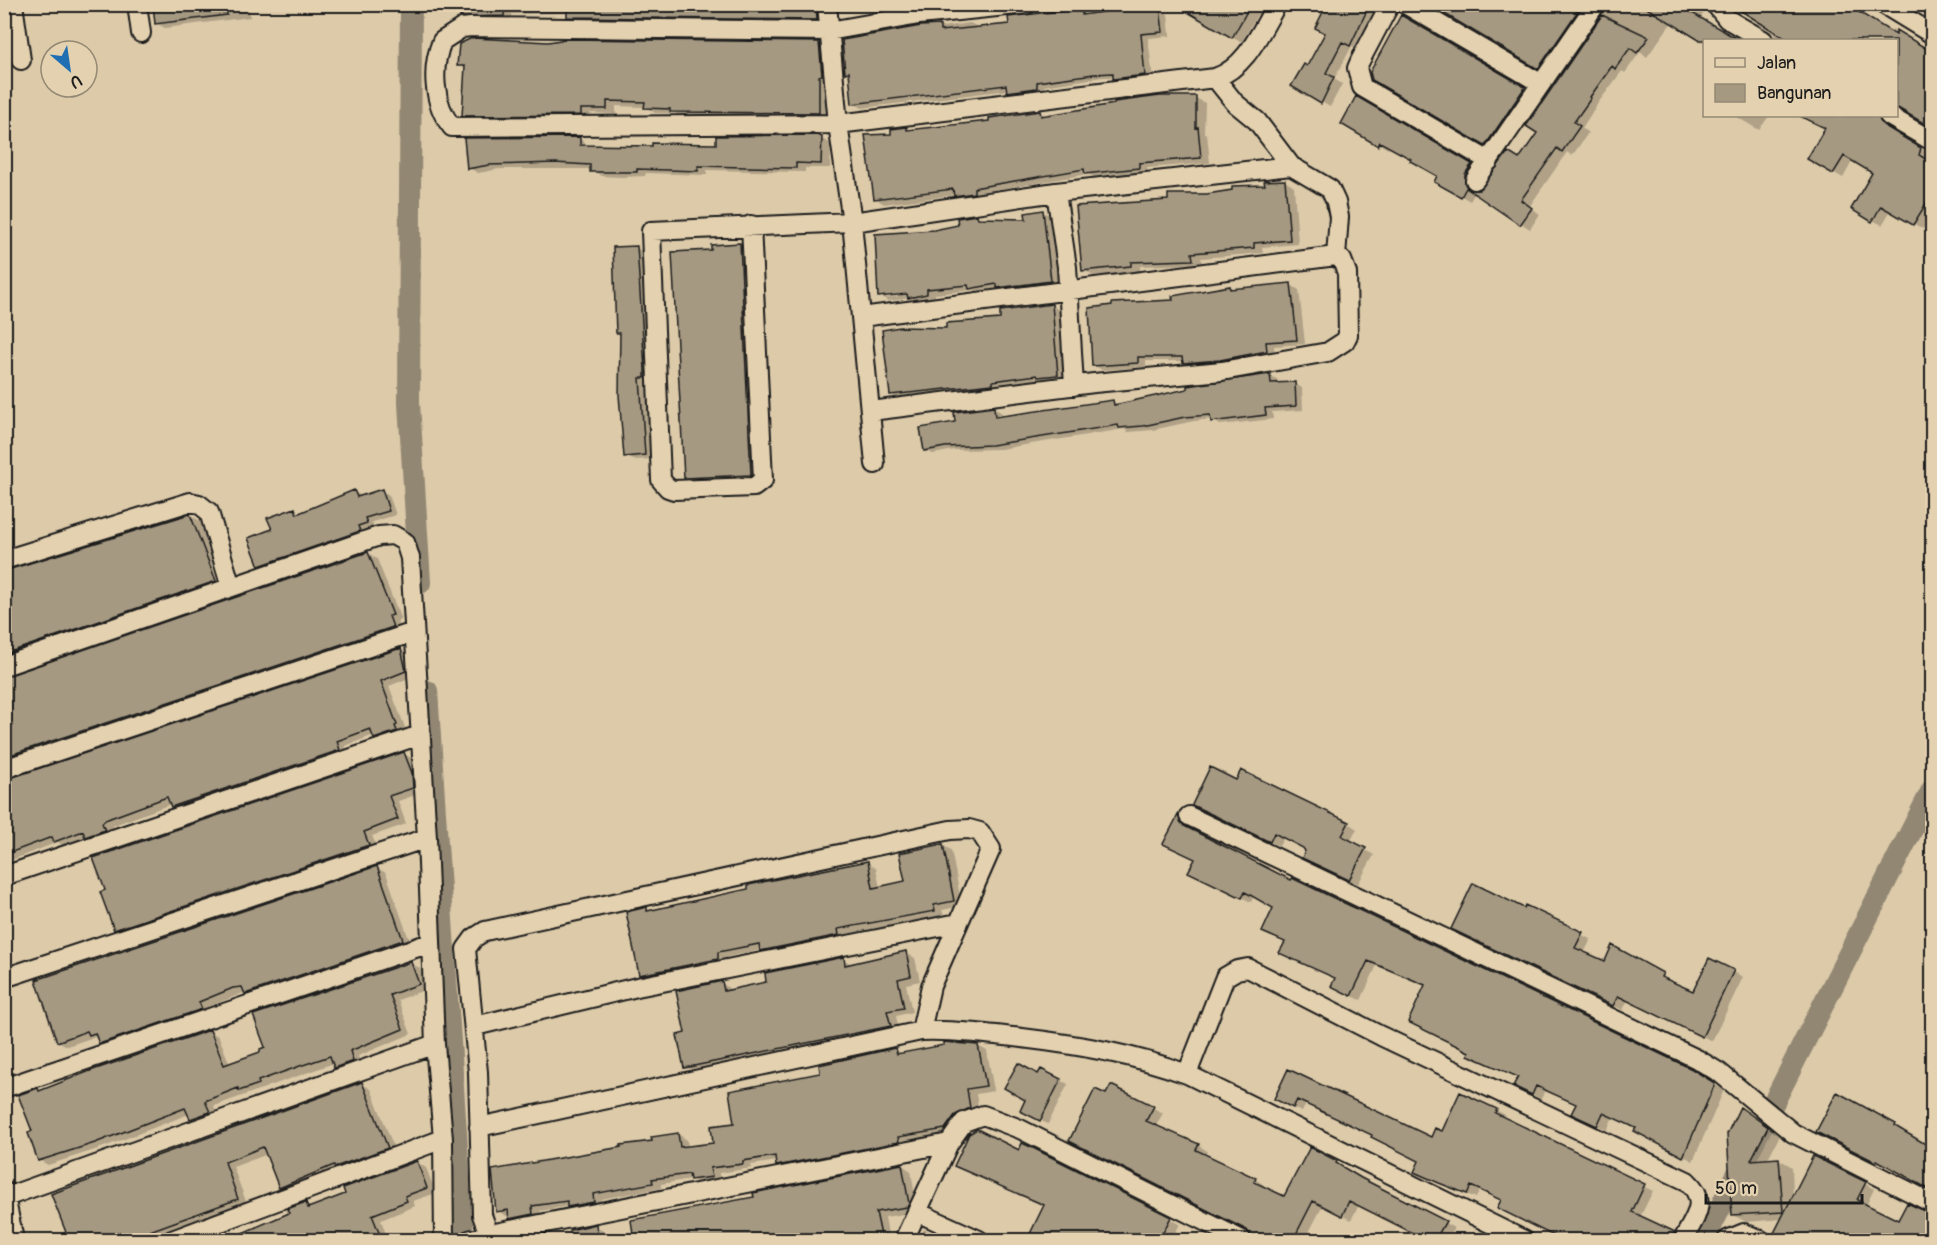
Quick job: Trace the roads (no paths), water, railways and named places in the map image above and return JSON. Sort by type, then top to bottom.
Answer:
[{"type":"street","points":[[13,4],[21,60]]},
{"type":"street","points":[[136,4],[141,33]]},
{"type":"street","points":[[827,4],[838,124],[852,222],[875,464]]},
{"type":"street","points":[[1017,5],[919,10],[829,31],[462,28],[442,41],[437,54],[438,98],[444,116],[452,127],[838,124],[1215,78],[1227,74],[1241,63],[1277,4]]},
{"type":"street","points":[[1390,4],[1360,61],[1358,77],[1362,87],[1489,161]]},
{"type":"street","points":[[1405,4],[1540,83]]},
{"type":"street","points":[[1715,4],[1727,19],[1761,39]]},
{"type":"street","points":[[1883,4],[1932,34]]},
{"type":"street","points":[[1475,180],[1593,5]]},
{"type":"street","points":[[1215,78],[1235,103],[1257,121],[1291,166],[1330,189],[1339,217],[1336,256]]},
{"type":"street","points":[[1891,117],[1932,141]]},
{"type":"street","points":[[752,225],[763,480],[754,487],[674,490],[668,488],[661,480],[651,231],[752,225],[852,222],[1056,192],[1291,166]]},
{"type":"street","points":[[1056,192],[1068,291],[1074,386]]},
{"type":"street","points":[[861,317],[1336,256],[1342,260],[1347,273],[1348,335],[1345,341],[1328,352],[1222,371],[1074,386],[871,411]]},
{"type":"street","points":[[4,560],[190,502],[199,504],[209,512],[231,587]]},
{"type":"street","points":[[4,666],[379,536],[393,535],[400,538],[408,548],[427,838],[435,1044],[443,1139],[444,1240]]},
{"type":"street","points":[[4,769],[414,632]]},
{"type":"street","points":[[4,876],[420,735]]},
{"type":"street","points":[[1189,816],[1697,1059],[1744,1092],[1782,1125],[1932,1203]]},
{"type":"street","points":[[921,1031],[931,986],[991,849],[980,832],[969,829],[939,832],[485,932],[474,938],[465,949],[475,1026],[483,1238],[950,1143]]},
{"type":"street","points":[[4,978],[427,838]]},
{"type":"street","points":[[475,1026],[637,987],[958,923]]},
{"type":"street","points":[[4,1088],[430,944]]},
{"type":"street","points":[[1187,1074],[1225,977],[1237,970],[1248,968],[1391,1041],[1687,1181],[1696,1190],[1699,1207],[1683,1240]]},
{"type":"street","points":[[479,1128],[921,1031],[954,1030],[1073,1044],[1145,1058],[1187,1074],[1524,1240]]},
{"type":"street","points":[[11,1240],[5,1194],[435,1044]]},
{"type":"street","points":[[904,1240],[919,1213],[950,1143],[964,1122],[983,1115],[998,1119],[1242,1240]]},
{"type":"street","points":[[172,1240],[443,1139]]},
{"type":"street","points":[[919,1213],[979,1240]]},
{"type":"street","points":[[1727,1240],[1744,1233],[1761,1240]]},
{"type":"waterway","points":[[411,4],[409,403],[420,583]]},
{"type":"waterway","points":[[427,691],[463,1240]]},
{"type":"waterway","points":[[1704,1240],[1932,790]]}]
